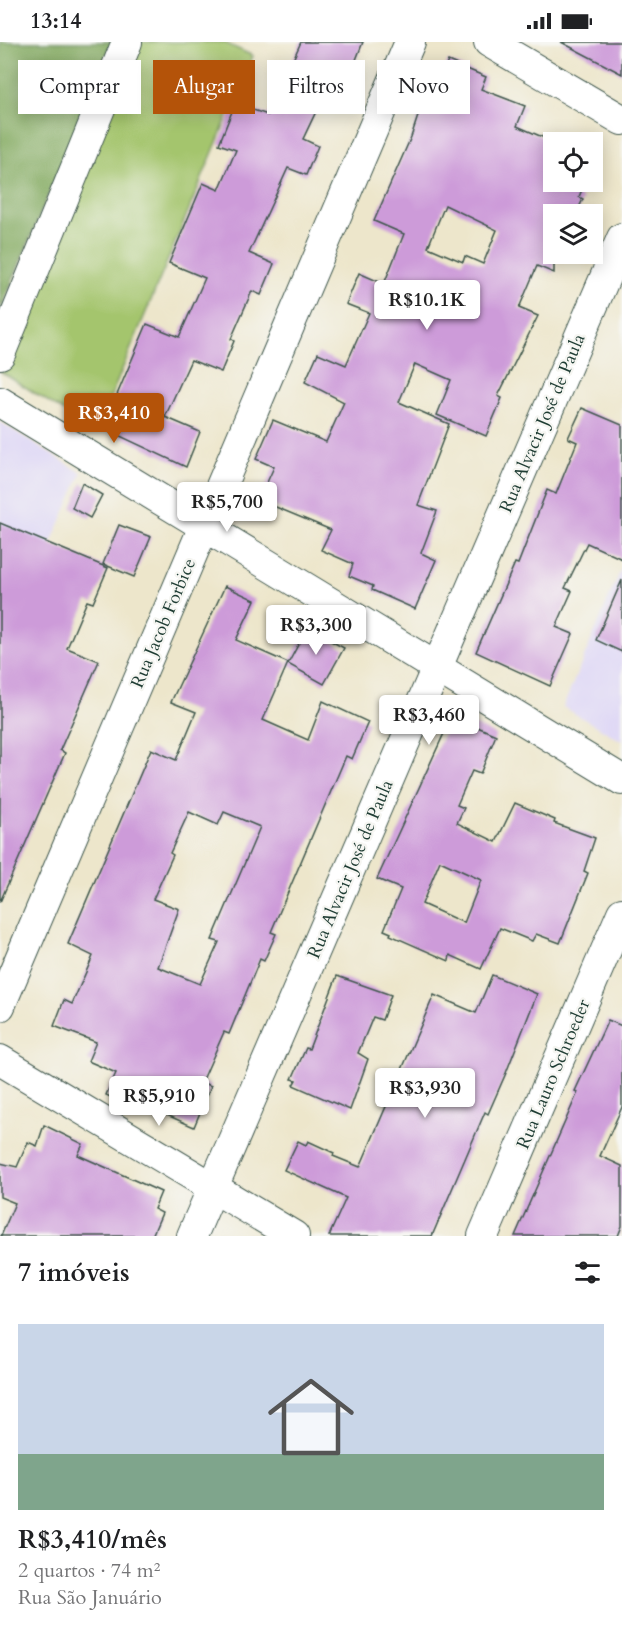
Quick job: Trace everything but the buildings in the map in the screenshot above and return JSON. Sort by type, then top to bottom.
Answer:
[{"type":"street","points":[[0,354],[127,42]]},
{"type":"street","name":"Rua Jacob Forbice","points":[[0,1006],[410,42]]},
{"type":"street","points":[[489,42],[622,120]]},
{"type":"street","name":"Rua Alvacir José de Paula","points":[[192,1236],[622,237]]},
{"type":"street","points":[[0,402],[622,780]]},
{"type":"street","name":"Rua Lauro Schroeder","points":[[483,1236],[622,913]]},
{"type":"street","points":[[0,1060],[294,1236]]},
{"type":"shaded area","points":[[0,422],[82,473],[0,658]]},
{"type":"shaded area","points":[[622,567],[622,741],[563,707]]},
{"type":"green space","points":[[0,42],[112,42],[105,60],[18,60],[18,114],[82,114],[0,311]]},
{"type":"green space","points":[[132,42],[223,42],[253,56],[251,60],[153,60],[153,114],[229,114],[96,432],[0,371],[0,367],[103,114],[141,114],[141,60],[125,60]]}]
